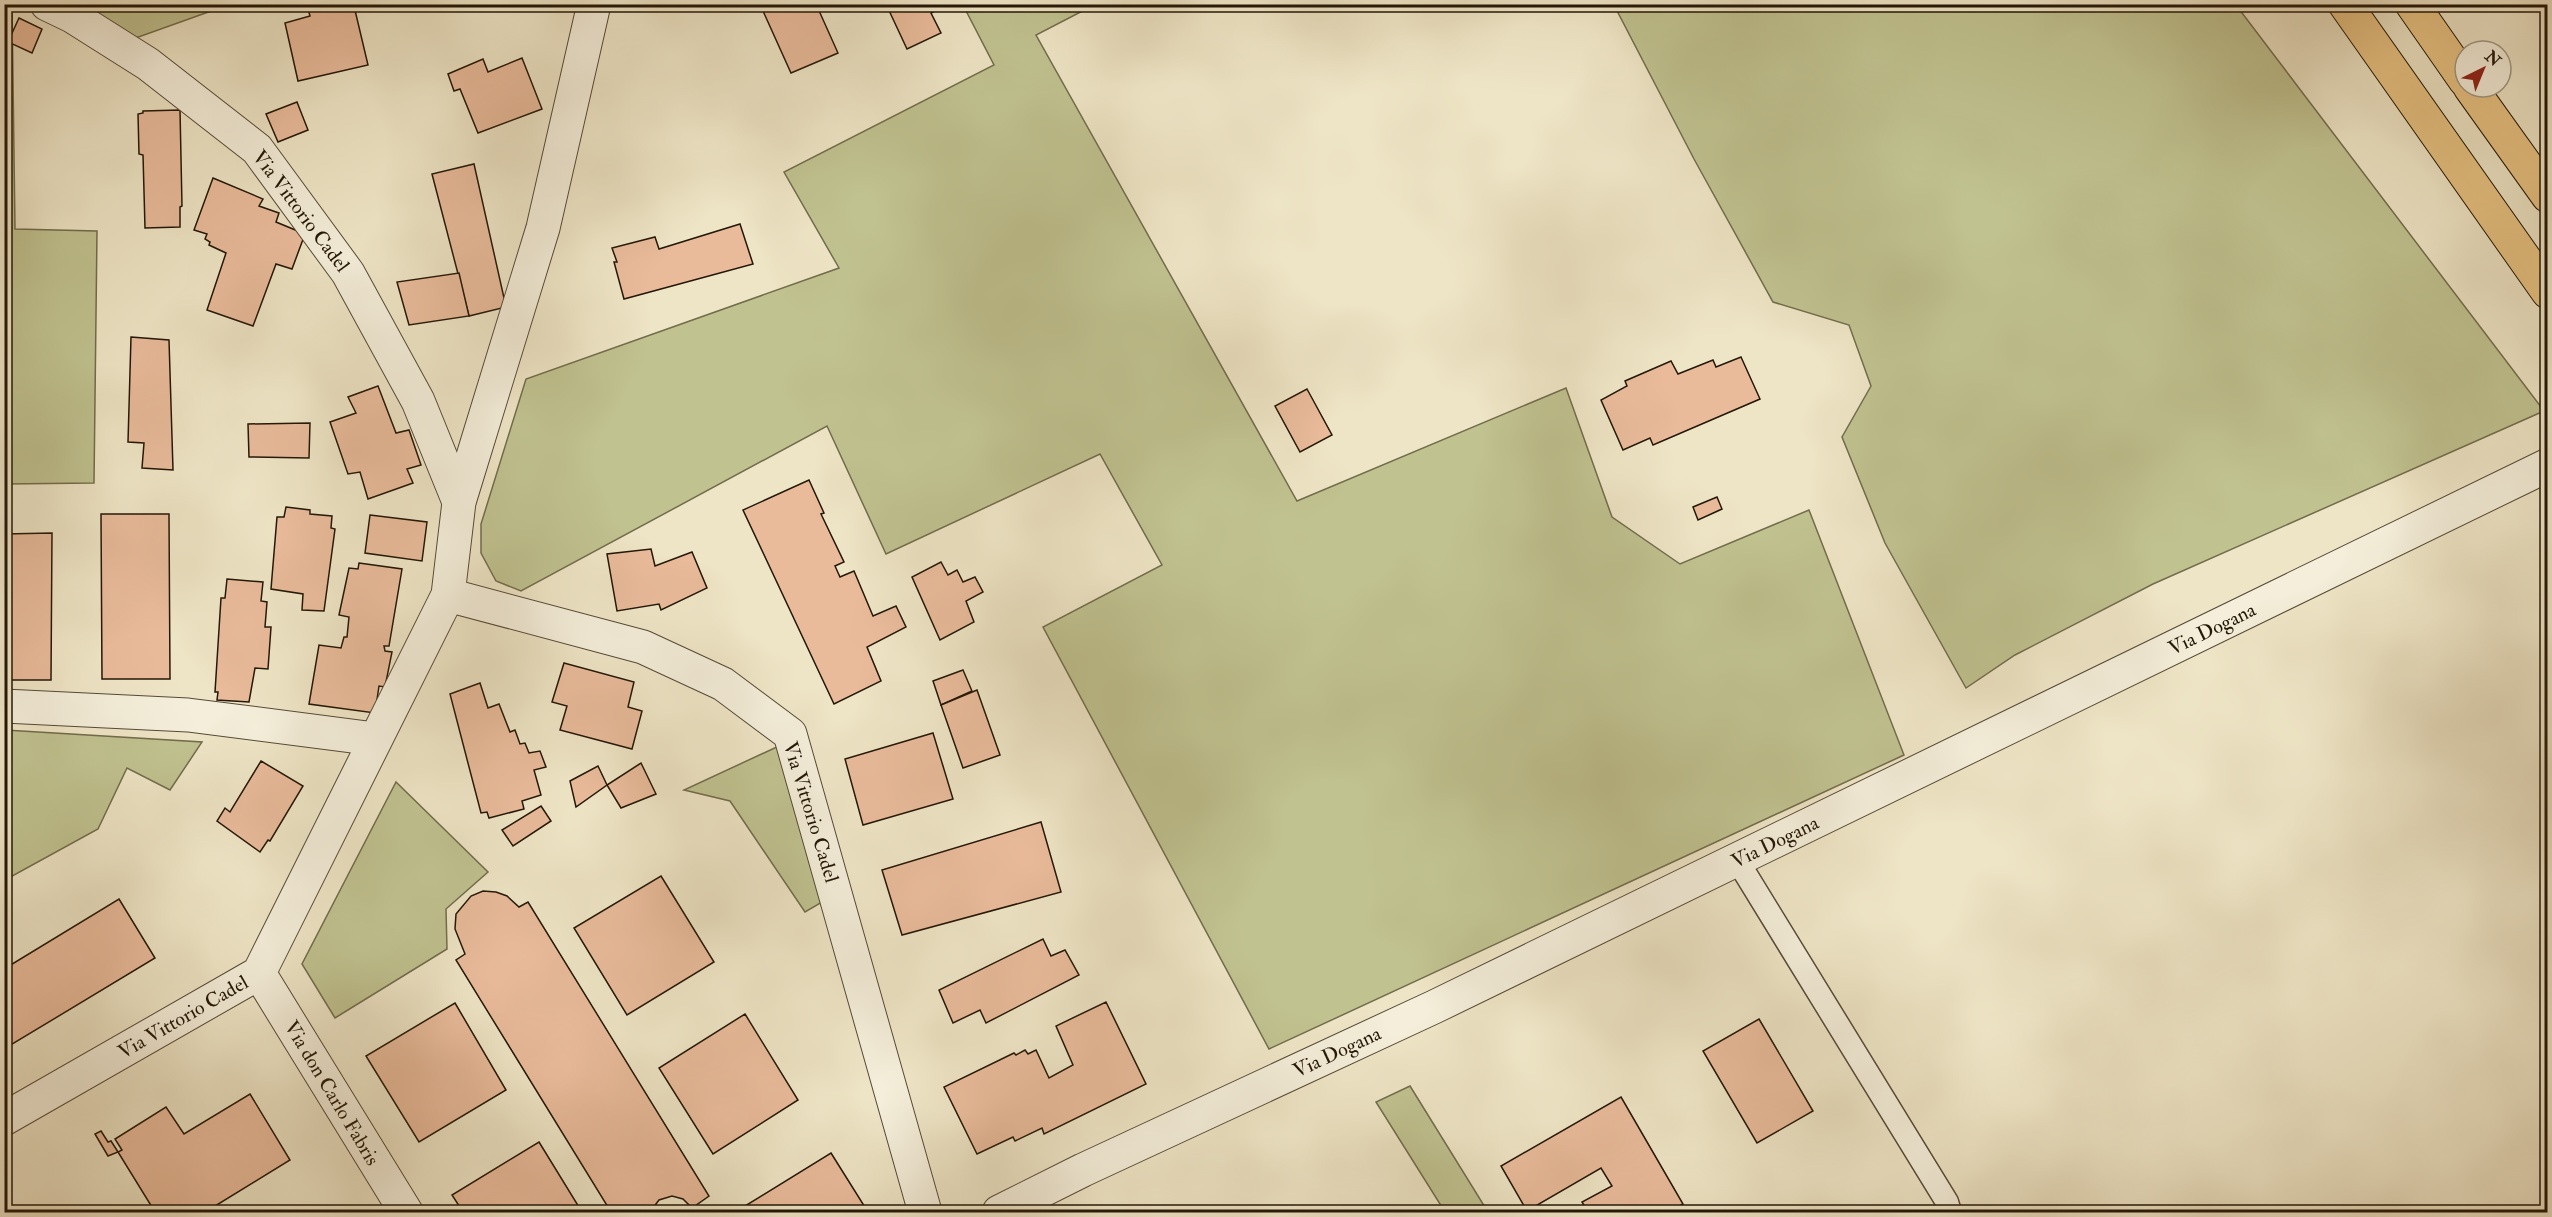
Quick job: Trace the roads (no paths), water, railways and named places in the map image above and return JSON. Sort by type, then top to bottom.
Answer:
[{"type":"highway","points":[[2345,4],[2547,292]]},
{"type":"highway","points":[[2412,4],[2453,63]]},
{"type":"highway","points":[[2478,99],[2547,196]]},
{"type":"street","name":"Via Vittorio Cadel","points":[[47,4],[72,16],[148,64],[257,149],[348,273],[418,400],[459,502]]},
{"type":"street","name":"Via Vittorio Cadel","points":[[4,1119],[259,973],[448,595],[459,502],[543,228],[594,4]]},
{"type":"street","name":"Via Dogana","points":[[999,1212],[1083,1170],[1434,1007],[2547,465]]},
{"type":"street","name":"Via Vittorio Cadel","points":[[448,595],[643,647],[723,684],[790,735],[925,1212]]},
{"type":"street","points":[[4,706],[188,715],[375,739]]},
{"type":"street","name":"Via don Carlo Fabris","points":[[259,973],[406,1212]]},
{"type":"lane","points":[[1737,860],[1947,1202],[1950,1212]]}]
